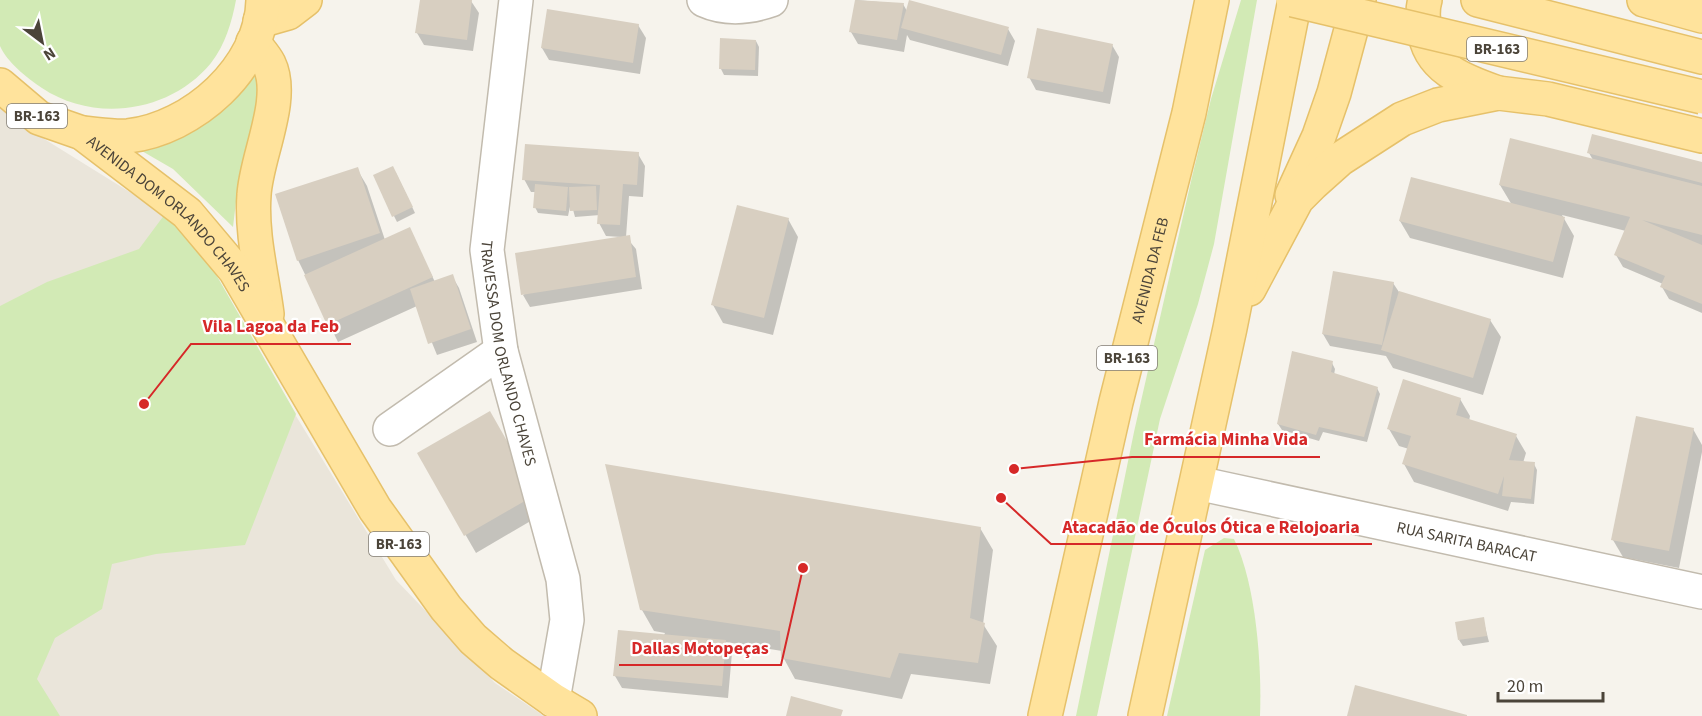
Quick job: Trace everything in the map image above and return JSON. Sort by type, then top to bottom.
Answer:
[{"type":"main road","points":[[258,21],[288,13],[305,0]]},
{"type":"main road","name":"AVENIDA DA FEB","points":[[1045,716],[1116,402],[1189,113],[1212,0]]},
{"type":"main road","points":[[1144,716],[1230,328],[1294,0]]},
{"type":"main road","name":"BR-163","points":[[1294,0],[1702,97]]},
{"type":"main road","points":[[1230,328],[1319,136],[1342,66],[1359,0]]},
{"type":"main road","points":[[1425,0],[1422,8],[1425,40],[1441,68],[1464,81],[1498,93],[1548,99],[1702,136]]},
{"type":"main road","name":"BR-163","points":[[1478,0],[1702,57]]},
{"type":"main road","points":[[1644,0],[1702,16]]},
{"type":"main road","name":"AVENIDA DOM ORLANDO CHAVES","points":[[0,85],[39,118],[82,133],[127,136],[171,124],[210,100],[240,65],[258,21]]},
{"type":"main road","name":"AVENIDA DOM ORLANDO CHAVES","points":[[258,21],[273,82],[273,99],[254,194],[254,222],[269,328]]},
{"type":"main road","points":[[1272,241],[1297,199],[1340,159],[1402,119],[1438,105],[1498,93]]},
{"type":"main road","name":"AVENIDA DOM ORLANDO CHAVES","points":[[82,133],[188,213],[234,270],[375,509],[412,564],[473,639],[567,708]]},
{"type":"street","name":"TRAVESSA DOM ORLANDO CHAVES","points":[[516,0],[487,250],[501,351],[563,579],[567,620],[567,708]]},
{"type":"street","points":[[704,0],[715,5],[734,8],[771,0]]},
{"type":"street","points":[[390,429],[501,351]]},
{"type":"street","name":"RUA SARITA BARACAT","points":[[1197,483],[1702,592]]},
{"type":"shaded area","points":[[0,101],[25,127],[165,214],[282,393],[396,580],[495,683],[544,716],[0,716]]},
{"type":"green space","points":[[0,0],[236,0],[230,25],[220,49],[211,63],[194,80],[175,93],[153,102],[108,109],[85,106],[63,99],[36,84],[12,64],[0,46]]},
{"type":"green space","points":[[1241,0],[1257,0],[1214,244],[1198,304],[1160,419],[1097,716],[1076,716],[1134,432],[1192,177],[1211,99]]},
{"type":"green space","points":[[261,70],[260,89],[238,185],[233,227],[173,169],[135,147],[235,95]]},
{"type":"green space","points":[[165,214],[210,264],[296,414],[245,545],[156,554],[112,564],[102,609],[55,638],[37,679],[60,716],[0,716],[0,306],[47,282],[139,249]]},
{"type":"green space","points":[[1224,538],[1234,539],[1248,578],[1256,625],[1260,673],[1260,716],[1167,716],[1205,550]]},
{"type":"building","points":[[420,0],[472,0],[467,40],[415,33]]},
{"type":"building","points":[[855,0],[904,3],[897,40],[849,32]]},
{"type":"building","points":[[909,0],[1009,27],[1001,55],[901,28]]},
{"type":"building","points":[[547,9],[639,24],[633,63],[541,48]]},
{"type":"building","points":[[1037,28],[1113,44],[1103,92],[1027,78]]},
{"type":"building","points":[[720,38],[756,40],[755,70],[719,69]]},
{"type":"building","points":[[1592,134],[1702,162],[1702,183],[1587,153]]},
{"type":"building","points":[[1510,138],[1702,186],[1702,235],[1642,220],[1702,245],[1702,304],[1660,287],[1665,276],[1614,255],[1630,217],[1499,185]]},
{"type":"building","points":[[525,144],[639,152],[637,185],[623,184],[620,225],[597,224],[600,185],[522,180]]},
{"type":"building","points":[[393,166],[413,207],[392,217],[373,175]]},
{"type":"building","points":[[358,167],[380,233],[297,261],[275,194]]},
{"type":"building","points":[[1411,177],[1565,217],[1553,262],[1399,221]]},
{"type":"building","points":[[535,184],[568,187],[566,211],[533,208]]},
{"type":"building","points":[[596,186],[597,210],[570,211],[569,187]]},
{"type":"building","points":[[737,205],[789,218],[764,318],[711,305]]},
{"type":"building","points":[[410,227],[433,277],[327,325],[304,275]]},
{"type":"building","points":[[630,235],[636,277],[521,295],[515,253]]},
{"type":"building","points":[[1333,271],[1394,282],[1382,345],[1322,334]]},
{"type":"building","points":[[453,274],[471,329],[428,344],[410,289]]},
{"type":"building","points":[[1399,291],[1491,319],[1473,378],[1381,350]]},
{"type":"building","points":[[1292,351],[1333,361],[1331,372],[1378,387],[1364,437],[1319,427],[1316,435],[1277,424]]},
{"type":"building","points":[[1403,379],[1461,398],[1456,415],[1517,434],[1509,460],[1535,462],[1531,499],[1502,496],[1504,476],[1498,494],[1402,464],[1411,436],[1387,429]]},
{"type":"building","points":[[490,411],[537,494],[464,536],[417,453]]},
{"type":"building","points":[[1636,416],[1694,428],[1669,551],[1611,540]]},
{"type":"building","points":[[605,464],[981,527],[970,618],[985,623],[978,663],[899,653],[890,678],[781,658],[780,631],[640,610]]},
{"type":"building","points":[[1484,617],[1487,636],[1458,640],[1455,622]]},
{"type":"building","points":[[618,630],[726,640],[722,686],[613,676]]},
{"type":"building","points":[[1355,685],[1467,715],[1467,716],[1347,716]]},
{"type":"building","points":[[791,696],[843,710],[841,716],[786,716]]},
{"type":"place","name":"Vila Lagoa da Feb","points":[[144,404]]},
{"type":"place","name":"Farmácia Minha Vida","points":[[1014,469]]},
{"type":"place","name":"Atacadão de Óculos Ótica e Relojoaria","points":[[1001,498]]},
{"type":"place","name":"Dallas Motopeças","points":[[803,568]]}]
